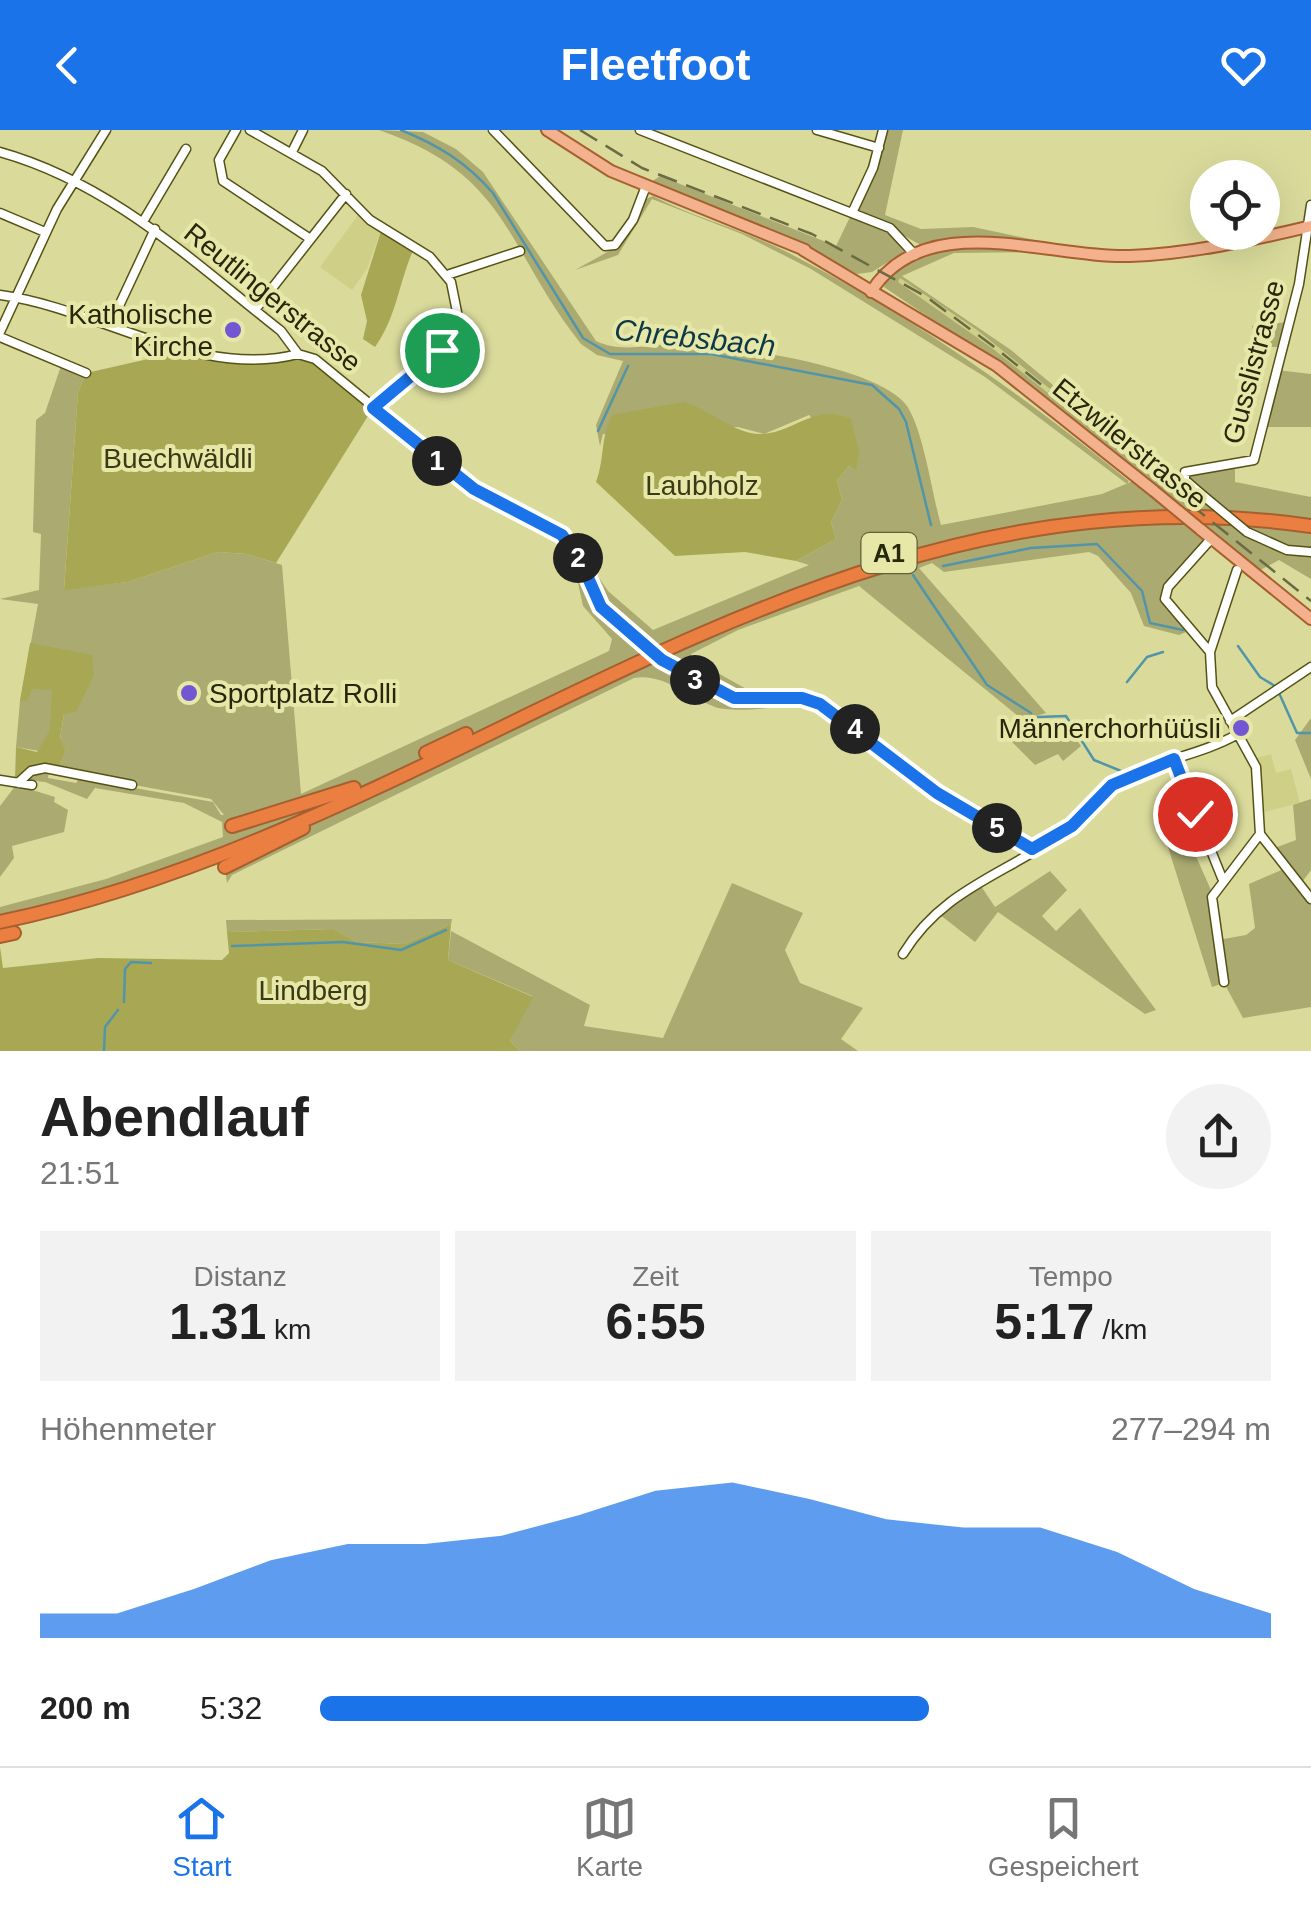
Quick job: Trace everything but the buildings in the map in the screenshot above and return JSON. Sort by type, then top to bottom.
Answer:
[{"type":"highway","name":"A1","points":[[0,914],[156,870],[354,788],[690,628],[806,580],[901,550],[1006,524],[1114,510],[1229,509],[1311,518]]},
{"type":"highway","name":"A1","points":[[0,922],[153,880],[343,802],[698,634],[812,588],[913,555],[1018,530],[1120,518],[1215,517],[1311,526]]},
{"type":"highway","name":"A1","points":[[232,826],[354,788]]},
{"type":"highway","name":"A1","points":[[225,867],[300,830],[343,802]]},
{"type":"main road","name":"Etzwilerstrasse","points":[[547,130],[602,166],[803,250],[913,314],[1027,388],[1311,618]]},
{"type":"main road","points":[[873,289],[915,254],[948,244],[978,243],[1092,256],[1141,256],[1308,227]]},
{"type":"street","points":[[86,373],[0,334],[46,232],[106,130]]},
{"type":"street","points":[[236,130],[219,160],[222,181],[309,238]]},
{"type":"street","points":[[250,130],[319,168],[373,222],[422,250],[447,275],[457,309],[451,337],[438,354],[373,408]]},
{"type":"street","points":[[292,152],[303,130]]},
{"type":"street","points":[[493,130],[605,246],[617,243],[626,231],[646,186]]},
{"type":"street","points":[[640,130],[895,231],[915,254]]},
{"type":"street","points":[[817,130],[879,148]]},
{"type":"street","points":[[852,213],[883,130]]},
{"type":"street","points":[[144,220],[186,149]]},
{"type":"street","name":"Reutlingerstrasse","points":[[0,152],[74,180],[144,220],[281,331],[298,354],[315,359],[474,489],[556,530],[581,562],[601,607],[662,660],[734,698],[802,698],[820,704],[937,793],[1032,849]]},
{"type":"street","points":[[255,310],[346,194]]},
{"type":"street","name":"Gusslistrasse","points":[[1311,205],[1299,284],[1254,460],[1189,470],[1184,476],[1246,532],[1287,550],[1311,552]]},
{"type":"street","points":[[0,214],[46,232]]},
{"type":"street","points":[[111,323],[155,229]]},
{"type":"street","points":[[447,275],[520,251]]},
{"type":"street","points":[[0,296],[111,323],[210,355],[256,360],[298,354]]},
{"type":"street","points":[[1210,652],[1165,599],[1168,587],[1211,539]]},
{"type":"street","points":[[1236,570],[1210,652],[1212,688],[1256,767],[1260,834],[1311,899]]},
{"type":"street","points":[[1230,722],[1311,667]]},
{"type":"street","points":[[903,954],[935,911],[1072,826],[1112,785],[1174,759],[1204,752],[1238,734]]},
{"type":"street","points":[[1174,759],[1222,878]]},
{"type":"street","points":[[18,783],[31,771],[45,768],[132,785]]},
{"type":"street","points":[[0,780],[32,785]]},
{"type":"street","points":[[1224,982],[1212,896],[1222,878],[1260,834]]},
{"type":"shaded area","points":[[379,130],[423,132],[456,149],[483,172],[596,341],[616,347],[680,344],[733,348],[836,369],[891,392],[913,417],[941,525],[1102,494],[1133,481],[1159,491],[1020,379],[884,287],[895,270],[932,252],[979,247],[1043,252],[954,253],[902,276],[1011,350],[1149,465],[1200,493],[1188,475],[1235,467],[1235,482],[1311,497],[1311,579],[1279,560],[1255,573],[1211,539],[1168,587],[1165,599],[1191,630],[1179,635],[1144,626],[1131,593],[1098,556],[1089,552],[944,572],[932,563],[919,568],[1046,713],[1023,720],[859,586],[738,630],[691,654],[693,659],[757,695],[797,693],[818,699],[766,708],[724,709],[665,682],[634,678],[232,875],[227,883],[224,860],[109,901],[0,929],[0,907],[106,879],[223,837],[222,822],[184,803],[95,788],[87,799],[45,782],[27,780],[35,772],[49,771],[48,778],[76,783],[79,778],[213,802],[224,815],[211,799],[57,771],[66,751],[60,739],[64,714],[39,751],[16,747],[20,701],[38,604],[0,599],[39,590],[41,534],[33,532],[36,420],[45,413],[62,363],[86,373],[78,392],[64,589],[128,582],[218,552],[247,554],[282,565],[301,794],[609,651],[612,639],[583,606],[570,546],[582,553],[608,591],[653,630],[809,565],[796,561],[836,539],[831,522],[842,500],[837,480],[849,466],[855,469],[809,415],[764,434],[738,427],[603,434],[600,446],[596,425],[623,361],[597,355],[581,344],[501,218],[480,192],[455,169],[422,148]],"holes":[[[900,278],[977,330],[1178,492],[1171,492],[992,348],[898,282]]]},
{"type":"shaded area","points":[[883,130],[903,130],[885,215],[921,229],[973,227],[1054,244],[973,236],[919,244],[854,208]]},
{"type":"shaded area","points":[[660,176],[836,246],[850,217],[892,234],[904,252],[872,272],[857,274],[782,236],[651,182]]},
{"type":"shaded area","points":[[653,196],[771,244],[878,302],[1006,387],[1129,481],[1127,484],[985,377],[811,269],[742,234],[652,199],[618,255],[575,270],[620,245],[644,200]]},
{"type":"shaded area","points":[[361,211],[382,228],[367,269],[352,290],[320,267]]},
{"type":"shaded area","points":[[900,278],[977,330],[1180,492],[1171,492],[992,348],[897,282]]},
{"type":"shaded area","points":[[1288,322],[1282,347],[1253,347],[1252,326]]},
{"type":"shaded area","points":[[1277,370],[1311,374],[1311,427],[1263,427]]},
{"type":"shaded area","points":[[1311,718],[1311,779],[1295,740]]},
{"type":"shaded area","points":[[1057,722],[1081,746],[1063,761],[1058,754],[1035,765],[1011,741],[1036,724]]},
{"type":"shaded area","points":[[1271,754],[1276,773],[1291,769],[1300,803],[1260,813],[1254,759]]},
{"type":"shaded area","points":[[16,785],[55,797],[54,802],[68,810],[64,832],[12,846],[14,858],[0,877],[0,806]]},
{"type":"shaded area","points":[[1213,793],[1223,817],[1202,831],[1195,814],[1203,810],[1199,797]]},
{"type":"shaded area","points":[[1311,799],[1311,870],[1300,885],[1311,899],[1311,1007],[1243,1018],[1224,983],[1212,987],[1168,847],[1186,834],[1211,890],[1218,940],[1246,935],[1255,928],[1249,884],[1286,868],[1272,849],[1296,840],[1293,805]]},
{"type":"shaded area","points":[[1050,871],[1067,890],[1042,916],[1056,931],[1080,908],[1156,1010],[1145,1014],[998,912],[975,942],[935,911],[979,883],[995,907]]},
{"type":"shaded area","points":[[732,883],[803,913],[785,950],[800,983],[863,1008],[841,1039],[858,1051],[520,1051],[510,1041],[532,996],[448,960],[451,931],[590,1005],[584,1026],[663,1038]]},
{"type":"shaded area","points":[[452,919],[451,924],[404,944],[357,942],[331,929],[227,932],[226,920]]},
{"type":"green space","points":[[382,228],[415,246],[388,323],[375,347],[363,339],[367,321],[361,295]]},
{"type":"green space","name":"Buechwäldli","points":[[188,350],[232,358],[307,356],[373,408],[276,563],[247,554],[218,552],[128,582],[64,590],[78,392],[86,373]]},
{"type":"green space","name":"Laubholz","points":[[684,402],[753,433],[775,432],[827,414],[851,419],[859,452],[856,470],[849,466],[837,480],[842,500],[831,522],[836,539],[796,561],[745,552],[675,556],[596,482],[612,415]]},
{"type":"green space","points":[[30,643],[92,655],[94,675],[76,712],[64,714],[60,738],[66,751],[58,769],[30,770],[15,779],[16,747],[37,752],[50,730],[52,690],[32,689],[27,701],[20,701]]},
{"type":"green space","name":"Lindberg","points":[[451,924],[448,960],[533,997],[510,1041],[520,1051],[0,1051],[0,947],[3,968],[98,958],[222,960],[229,953],[227,932],[332,929],[357,942],[404,944]]},
{"type":"waterway","name":"Chrebsbach","points":[[401,130],[451,156],[483,182],[583,338],[610,354],[711,354],[872,385],[899,409],[906,422],[931,525]]},
{"type":"waterway","points":[[598,431],[628,366]]},
{"type":"waterway","name":"Chrebsbach","points":[[943,566],[1031,548],[1097,544],[1142,591],[1150,623],[1183,630]]},
{"type":"waterway","points":[[913,575],[987,685],[1031,713]]},
{"type":"waterway","name":"Chrebsbach","points":[[1238,646],[1260,677],[1275,686]]},
{"type":"waterway","points":[[1127,682],[1147,657],[1163,652]]},
{"type":"waterway","name":"Chrebsbach","points":[[1279,693],[1297,733],[1311,733]]},
{"type":"waterway","points":[[1038,717],[1066,716],[1094,760],[1126,773]]},
{"type":"waterway","points":[[232,946],[343,942],[401,950],[446,930]]},
{"type":"waterway","points":[[124,1002],[125,969],[131,962],[151,963]]},
{"type":"waterway","points":[[104,1051],[105,1027],[118,1010]]},
{"type":"railway","points":[[580,130],[642,168],[812,234],[925,296],[1311,601]]},
{"type":"place","name":"Katholische Kirche","points":[[233,330]]},
{"type":"place","name":"Sportplatz Rolli","points":[[189,693]]},
{"type":"place","name":"Männerchorhüüsli","points":[[1241,728]]},
{"type":"route","points":[[442,350],[373,408],[474,489],[562,535],[581,562],[601,607],[637,642],[676,670],[742,700],[802,698],[820,704],[937,793],[1032,849],[1072,826],[1112,785],[1174,759],[1195,814]]}]
